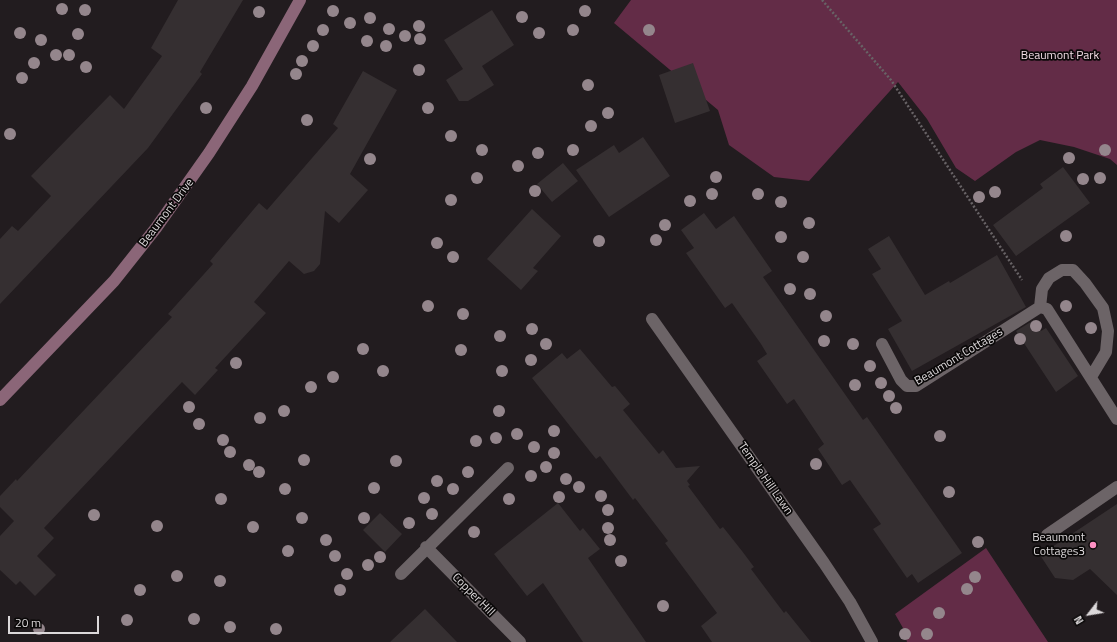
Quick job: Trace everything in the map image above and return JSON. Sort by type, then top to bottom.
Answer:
[{"type":"street","name":"Beaumont Drive","points":[[0,400],[114,281],[156,228],[206,159],[252,86],[300,0]]},
{"type":"street","points":[[1091,377],[1106,352],[1108,331],[1103,308],[1085,283],[1073,270],[1062,270],[1049,278],[1042,289],[1040,307],[1047,309],[1051,314],[1117,419]]},
{"type":"street","name":"Beaumont Cottages","points":[[882,344],[900,380],[907,386],[916,386],[1040,307]]},
{"type":"street","name":"Temple Hill Lawn","points":[[652,319],[824,563],[850,602],[872,642]]},
{"type":"street","points":[[401,574],[426,547],[508,468]]},
{"type":"street","points":[[1047,535],[1117,487]]},
{"type":"street","name":"Copper Hill","points":[[426,547],[520,642]]},
{"type":"path","points":[[822,0],[891,80],[999,247],[1040,307]]},
{"type":"green space","name":"Beaumont Park","points":[[631,0],[1117,0],[1117,165],[1110,159],[1074,147],[1040,140],[1016,152],[975,181],[956,168],[927,119],[898,82],[809,181],[774,177],[729,145],[718,110],[614,23]]},
{"type":"green space","points":[[986,548],[1048,642],[907,642],[903,628],[895,614]]},
{"type":"building","points":[[178,0],[243,0],[200,72],[202,74],[148,148],[0,304],[0,239],[12,226],[18,231],[51,196],[31,176],[110,95],[124,109],[162,56],[151,48]]},
{"type":"building","points":[[492,10],[514,45],[482,66],[494,85],[468,101],[459,101],[446,80],[463,69],[444,40]]},
{"type":"building","points":[[693,63],[710,111],[675,123],[659,75]]},
{"type":"building","points":[[363,71],[397,90],[350,174],[368,190],[339,223],[325,211],[320,264],[314,271],[304,274],[289,261],[254,302],[266,313],[215,368],[218,370],[195,395],[182,382],[44,528],[54,538],[37,556],[56,575],[35,596],[20,581],[16,585],[0,570],[0,536],[14,521],[0,507],[0,496],[16,479],[17,481],[172,317],[168,314],[213,264],[210,261],[259,203],[267,210],[338,128],[333,124]]},
{"type":"building","points":[[643,137],[670,176],[609,217],[576,170],[614,145],[619,153]]},
{"type":"building","points":[[563,163],[578,181],[552,202],[537,184]]},
{"type":"building","points":[[1063,167],[1090,203],[1016,256],[993,225],[1043,188],[1040,184]]},
{"type":"building","points":[[532,209],[561,236],[533,268],[538,271],[521,290],[487,259]]},
{"type":"building","points":[[704,213],[716,229],[734,216],[772,271],[763,277],[863,420],[867,417],[962,553],[918,583],[912,574],[907,578],[873,529],[881,524],[850,480],[842,485],[818,449],[824,444],[794,399],[787,404],[757,361],[767,354],[761,344],[732,303],[725,308],[686,253],[694,248],[681,230]]},
{"type":"building","points":[[889,236],[925,295],[949,281],[950,283],[997,255],[1026,307],[912,371],[888,329],[902,321],[872,274],[881,269],[868,249]]},
{"type":"building","points":[[1034,320],[1041,331],[1046,328],[1078,376],[1056,392],[1016,331]]},
{"type":"building","points":[[580,349],[612,387],[615,386],[630,404],[623,410],[659,454],[663,450],[676,468],[700,466],[687,481],[690,485],[688,486],[720,529],[723,527],[742,551],[754,567],[751,569],[784,613],[786,611],[811,642],[712,642],[701,626],[717,613],[665,543],[668,541],[635,498],[633,500],[600,456],[596,459],[532,378],[562,353],[567,359]]},
{"type":"building","points":[[558,503],[580,531],[583,528],[600,549],[588,558],[646,642],[583,642],[543,583],[527,596],[494,554]]},
{"type":"building","points":[[1117,504],[1117,595],[1090,569],[1073,580],[1055,578],[1040,555]]},
{"type":"building","points":[[380,513],[402,534],[385,552],[363,530]]},
{"type":"building","points":[[425,609],[457,642],[390,642]]},
{"type":"place","name":"Beaumont Cottages3","points":[[1093,545]]}]
